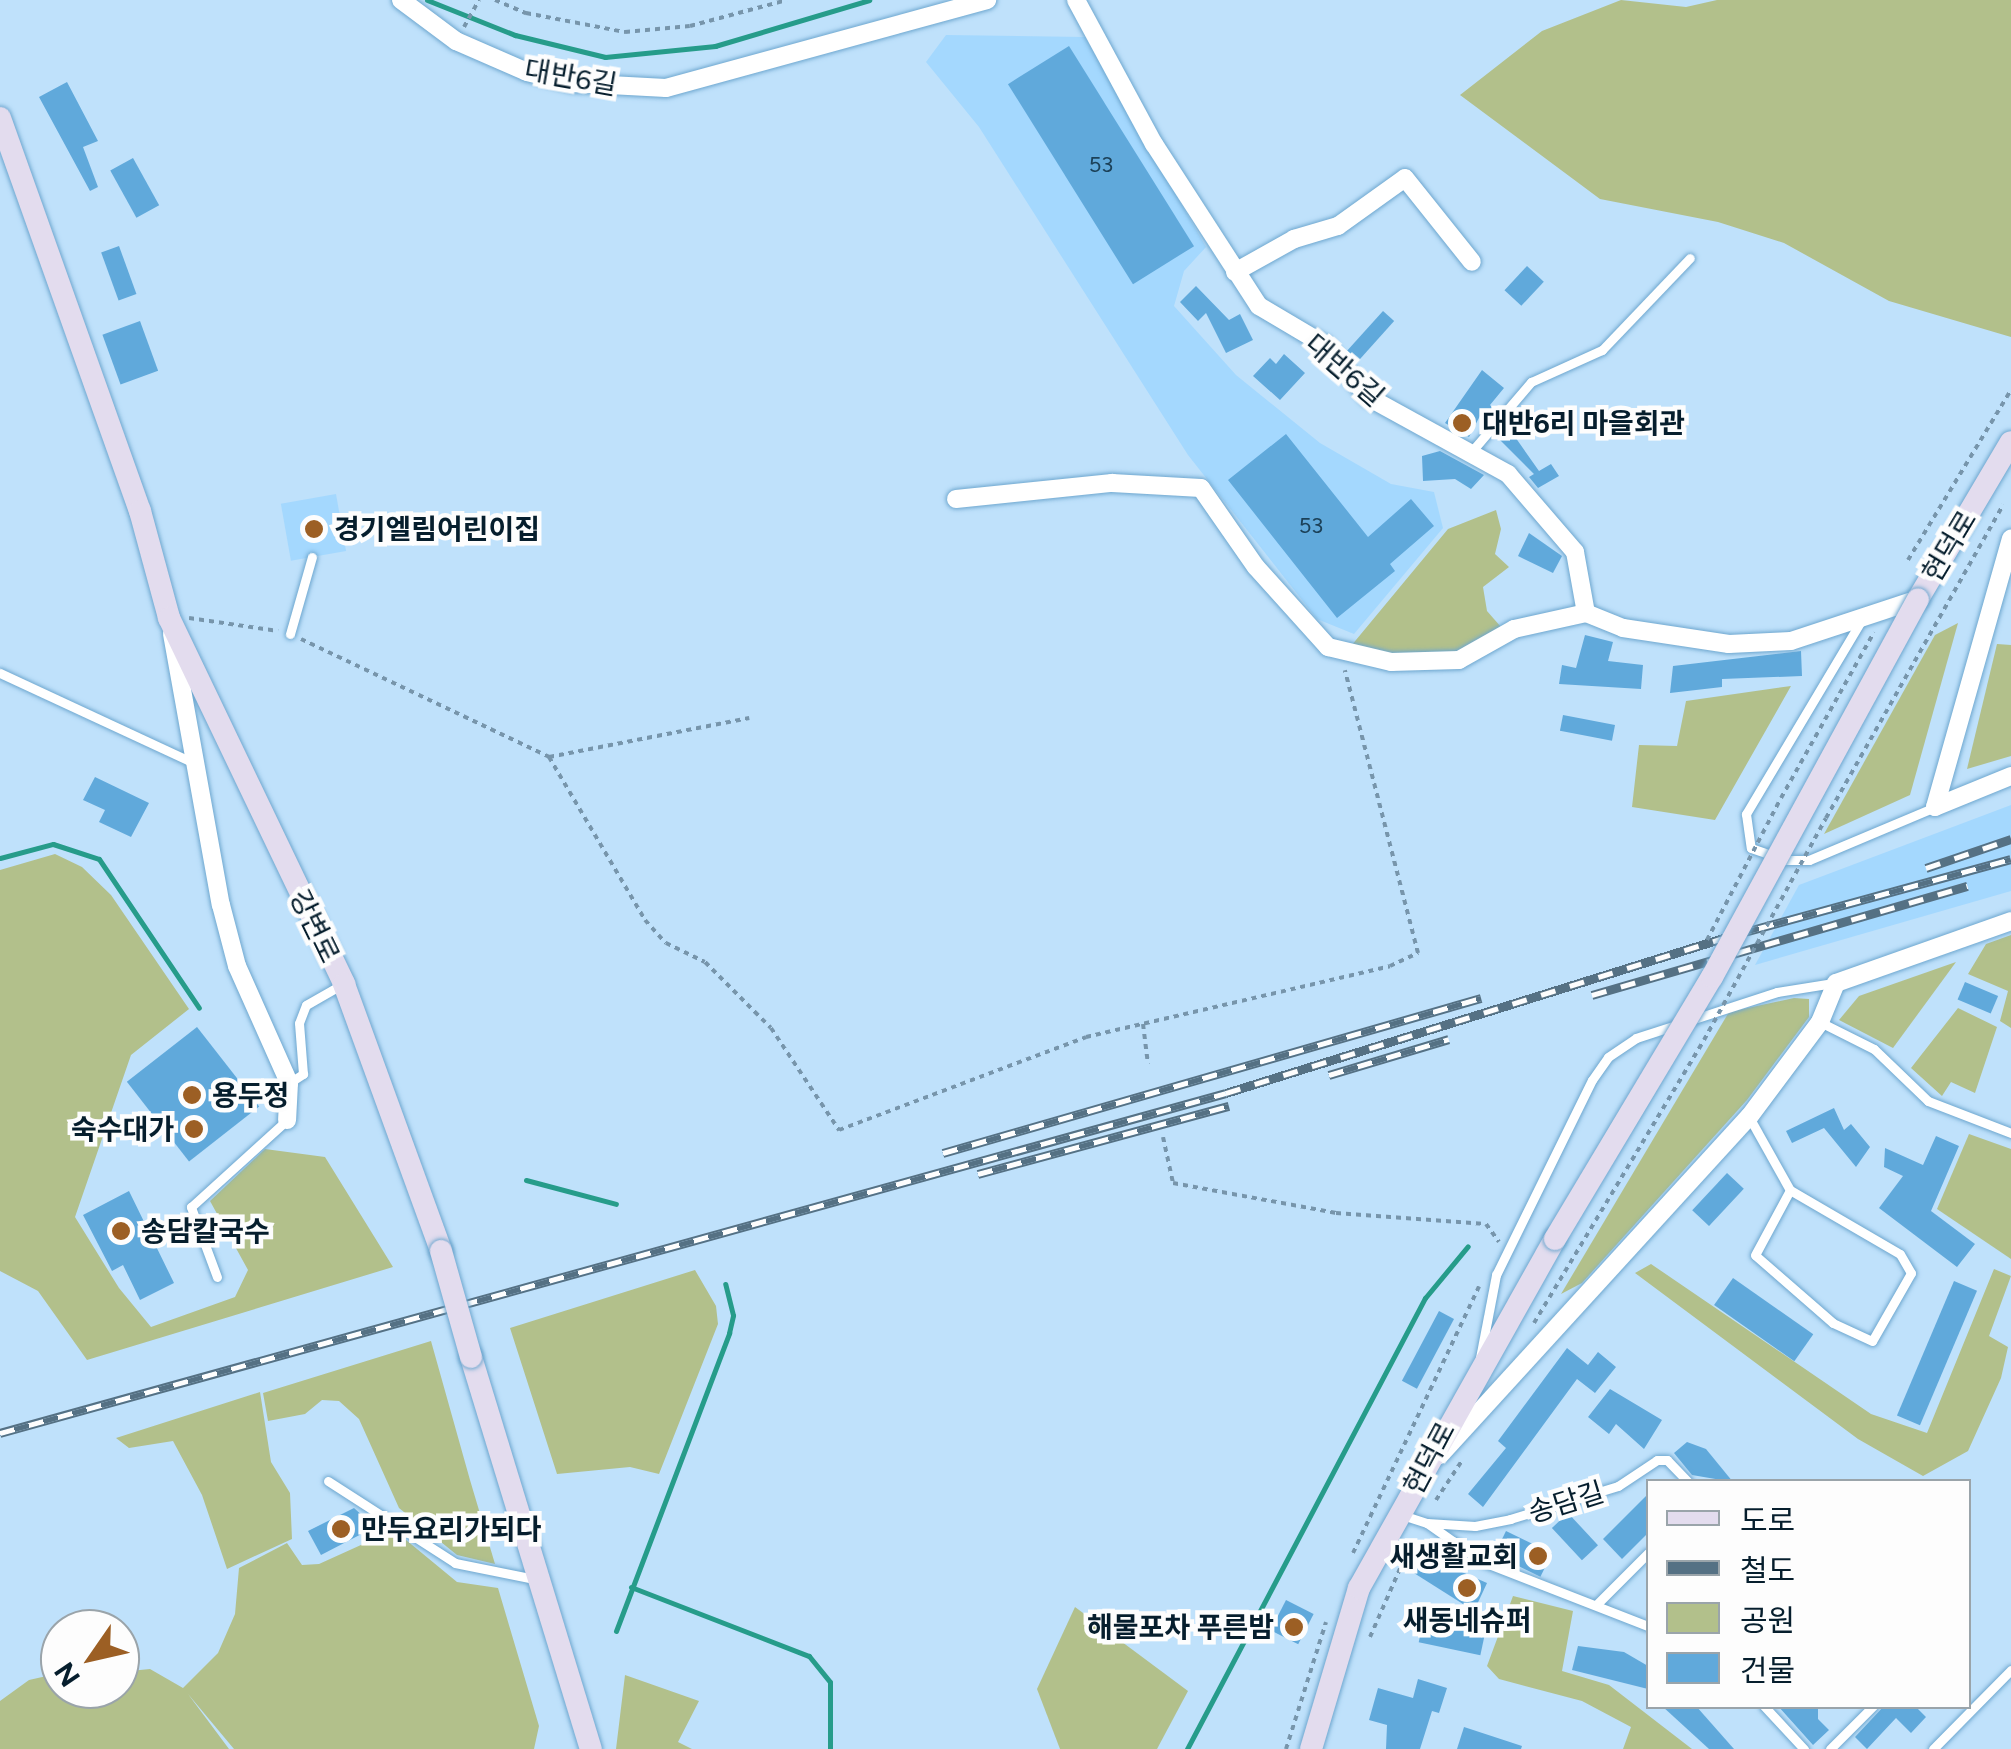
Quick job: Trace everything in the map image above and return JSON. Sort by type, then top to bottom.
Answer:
[{"type":"street","name":"대반6길","points":[[401,0],[456,42],[527,72],[572,83],[666,88],[987,0]]},
{"type":"street","name":"대반6길","points":[[1076,0],[1154,144],[1259,306],[1326,345],[1368,397],[1472,450],[1508,474],[1519,493],[1556,524],[1574,552],[1586,613]]},
{"type":"street","name":"강변로","points":[[0,118],[140,511],[169,618],[344,984],[441,1252],[534,1579],[592,1749]]},
{"type":"street","points":[[1235,272],[1294,239],[1338,226],[1405,178],[1472,262]]},
{"type":"street","name":"현덕로","points":[[1310,1749],[1359,1588],[1417,1479],[1478,1366],[1712,978],[1918,598],[2011,442]]},
{"type":"street","points":[[956,499],[1112,483],[1201,488],[1256,567],[1328,648],[1390,662],[1459,660],[1514,629],[1586,613],[1623,628],[1729,644],[1791,640],[1870,623],[1918,598]]},
{"type":"street","points":[[1935,807],[2011,539]]},
{"type":"street","points":[[169,618],[194,763],[237,966],[289,1083],[286,1120]]},
{"type":"street","points":[[1935,807],[2011,776]]},
{"type":"street","points":[[1417,1479],[1750,1117],[1820,1022],[1836,982],[2011,921]]},
{"type":"street","name":"현덕로","points":[[1300,1749],[1326,1688]]},
{"type":"lane","points":[[1472,450],[1521,392],[1602,350],[1690,258]]},
{"type":"lane","points":[[290,634],[312,557]]},
{"type":"lane","points":[[1870,623],[1746,814],[1751,848],[1786,860],[1808,860],[1935,807]]},
{"type":"lane","points":[[0,673],[194,763]]},
{"type":"lane","points":[[1478,1366],[1496,1275],[1608,1057],[1636,1038],[1777,992],[1836,982]]},
{"type":"lane","points":[[289,1083],[303,1074],[299,1024],[306,1005],[344,984]]},
{"type":"lane","points":[[1820,1022],[1874,1048],[1928,1101],[2011,1133]]},
{"type":"lane","points":[[1750,1117],[1790,1190],[1900,1254],[1910,1273],[1872,1341],[1833,1323],[1755,1255],[1790,1190]]},
{"type":"lane","points":[[217,1277],[191,1207],[286,1120]]},
{"type":"lane","name":"송담길","points":[[1427,1523],[1510,1519],[1618,1486],[1657,1460],[1667,1460],[1685,1479]]},
{"type":"lane","points":[[328,1481],[455,1563],[534,1579]]},
{"type":"lane","name":"송담길","points":[[1400,1514],[1427,1523],[1481,1561],[1598,1603],[1646,1625]]},
{"type":"lane","points":[[1598,1603],[1646,1556]]},
{"type":"lane","points":[[1933,1749],[2011,1670]]},
{"type":"lane","points":[[1767,1709],[1804,1749]]},
{"type":"lane","points":[[1830,1749],[1870,1709]]},
{"type":"path","points":[[456,42],[478,0]]},
{"type":"path","points":[[496,0],[526,13],[625,32],[690,26],[787,0]]},
{"type":"path","points":[[1908,560],[2011,390]]},
{"type":"path","points":[[1526,1337],[1704,1040],[2003,505]]},
{"type":"path","points":[[169,618],[227,620],[290,634],[549,758],[644,920],[666,943],[705,962],[771,1028],[839,1130],[1086,1037],[1390,966],[1418,952],[1379,784],[1345,670],[1328,648]]},
{"type":"path","points":[[1702,950],[1870,623]]},
{"type":"path","points":[[549,758],[749,718]]},
{"type":"path","points":[[1143,1024],[1148,1064]]},
{"type":"path","points":[[1163,1137],[1173,1183],[1336,1212],[1486,1224]]},
{"type":"path","points":[[1350,1563],[1484,1272]]},
{"type":"path","points":[[1370,1637],[1410,1546]]},
{"type":"path","points":[[1286,1749],[1330,1613]]},
{"type":"shaded area","points":[[946,35],[1085,37],[1206,247],[1184,271],[1174,306],[1236,375],[1320,443],[1391,484],[1434,492],[1443,528],[1354,634],[1317,619],[1188,455],[979,127],[926,62]]},
{"type":"shaded area","name":"경기엘림어린이집","points":[[336,494],[346,551],[291,561],[281,504]]},
{"type":"shaded area","points":[[2011,805],[2011,891],[1755,965],[1799,885]]},
{"type":"green space","points":[[1621,0],[1686,7],[1717,0],[2011,0],[2011,337],[1889,301],[1784,243],[1718,222],[1600,199],[1460,95],[1542,31]]},
{"type":"green space","points":[[1496,510],[1501,529],[1495,554],[1509,567],[1483,587],[1487,611],[1501,627],[1458,654],[1389,655],[1351,646],[1448,529]]},
{"type":"green space","points":[[1958,623],[1910,795],[1824,834],[1935,635]]},
{"type":"green space","points":[[1997,644],[2011,645],[2011,756],[1967,769]]},
{"type":"green space","points":[[1791,686],[1715,820],[1632,807],[1639,745],[1677,746],[1686,701]]},
{"type":"green space","points":[[55,854],[82,867],[111,895],[189,1009],[131,1055],[75,1217],[119,1288],[151,1327],[235,1297],[248,1270],[210,1201],[265,1149],[325,1157],[393,1267],[87,1360],[38,1291],[0,1271],[0,870]]},
{"type":"green space","points":[[2011,935],[2011,1028],[2000,1021],[2008,991],[1968,974],[1986,944]]},
{"type":"green space","points":[[1956,962],[1893,1048],[1839,1020],[1859,996]]},
{"type":"green space","points":[[1794,998],[1809,999],[1809,1017],[1747,1100],[1582,1283],[1561,1294],[1729,1012]]},
{"type":"green space","points":[[1958,1008],[1997,1027],[1975,1093],[1951,1082],[1942,1096],[1911,1068]]},
{"type":"green space","points":[[1969,1134],[2011,1149],[2011,1259],[1937,1209]]},
{"type":"green space","points":[[1651,1264],[1871,1414],[1927,1433],[1994,1269],[2011,1276],[1989,1336],[2008,1347],[2001,1378],[1968,1451],[1923,1476],[1858,1439],[1635,1273]]},
{"type":"green space","points":[[695,1270],[716,1306],[718,1324],[659,1474],[630,1467],[557,1474],[510,1328]]},
{"type":"green space","points":[[431,1341],[495,1564],[457,1555],[399,1508],[359,1419],[339,1401],[322,1400],[305,1414],[268,1421],[263,1393]]},
{"type":"green space","points":[[260,1392],[271,1462],[290,1493],[292,1539],[227,1569],[202,1495],[173,1441],[129,1448],[116,1438]]},
{"type":"green space","points":[[394,1530],[457,1582],[498,1588],[539,1726],[534,1749],[234,1749],[188,1694],[229,1749],[0,1749],[0,1701],[29,1680],[40,1678],[40,1709],[140,1709],[140,1670],[150,1669],[183,1688],[218,1653],[235,1614],[239,1568],[287,1543],[302,1565],[319,1564]]},
{"type":"green space","points":[[1513,1596],[1573,1611],[1562,1671],[1609,1685],[1692,1749],[1623,1749],[1631,1727],[1582,1701],[1499,1679],[1487,1666]]},
{"type":"green space","points":[[1075,1607],[1188,1691],[1157,1749],[1060,1749],[1037,1689]]},
{"type":"green space","points":[[625,1675],[699,1701],[678,1742],[692,1749],[616,1749]]},
{"type":"building","points":[[1069,46],[1194,246],[1133,284],[1008,84]]},
{"type":"building","points":[[67,82],[98,141],[83,147],[98,187],[90,191],[39,97]]},
{"type":"building","points":[[133,158],[159,205],[136,218],[110,171]]},
{"type":"building","points":[[119,246],[136,294],[119,300],[101,252]]},
{"type":"building","points":[[1527,266],[1544,282],[1521,306],[1504,290]]},
{"type":"building","points":[[1196,286],[1229,320],[1240,314],[1253,340],[1226,353],[1206,313],[1198,321],[1180,302]]},
{"type":"building","points":[[1383,311],[1394,321],[1357,362],[1346,352]]},
{"type":"building","points":[[140,321],[158,371],[121,384],[102,335]]},
{"type":"building","points":[[1284,354],[1305,373],[1280,400],[1253,376],[1270,358],[1276,364]]},
{"type":"building","points":[[1482,370],[1504,388],[1490,405],[1495,411],[1485,423],[1480,416],[1469,437],[1445,423]]},
{"type":"building","points":[[1506,424],[1539,471],[1551,464],[1559,476],[1538,488],[1529,477],[1534,474],[1496,436]]},
{"type":"building","points":[[1286,434],[1368,537],[1411,499],[1434,526],[1390,564],[1395,571],[1337,618],[1228,480]]},
{"type":"building","points":[[1440,451],[1484,475],[1471,489],[1455,479],[1423,481],[1422,456]]},
{"type":"building","points":[[1529,533],[1562,556],[1553,573],[1518,556]]},
{"type":"building","points":[[1585,635],[1613,642],[1608,661],[1643,665],[1641,689],[1559,684],[1562,665],[1576,668]]},
{"type":"building","points":[[1801,651],[1802,676],[1722,679],[1722,687],[1670,693],[1673,666]]},
{"type":"building","points":[[1563,715],[1615,725],[1612,741],[1560,731]]},
{"type":"building","points":[[95,777],[149,803],[131,837],[99,822],[105,810],[83,800]]},
{"type":"building","points":[[1965,982],[1998,996],[1991,1014],[1958,999]]},
{"type":"building","name":"용두정","points":[[197,1027],[259,1107],[189,1161],[127,1082]]},
{"type":"building","points":[[1834,1108],[1844,1130],[1851,1124],[1870,1147],[1856,1167],[1824,1128],[1792,1143],[1786,1131]]},
{"type":"building","points":[[1936,1136],[1959,1146],[1931,1211],[1975,1244],[1957,1267],[1879,1208],[1903,1176],[1884,1167],[1885,1148],[1923,1165]]},
{"type":"building","points":[[1727,1173],[1744,1189],[1709,1226],[1692,1210]]},
{"type":"building","name":"송담칼국수","points":[[129,1191],[174,1283],[140,1300],[123,1265],[112,1271],[83,1215]]},
{"type":"building","points":[[1733,1278],[1813,1334],[1794,1361],[1714,1305]]},
{"type":"building","points":[[1954,1281],[1977,1291],[1920,1425],[1897,1415]]},
{"type":"building","points":[[1439,1311],[1454,1319],[1417,1389],[1402,1381]]},
{"type":"building","points":[[1567,1348],[1588,1365],[1598,1352],[1616,1367],[1595,1393],[1577,1379],[1483,1507],[1468,1494],[1506,1448],[1498,1441]]},
{"type":"building","points":[[1610,1389],[1662,1420],[1644,1449],[1616,1424],[1609,1434],[1588,1417]]},
{"type":"building","points":[[1687,1442],[1706,1449],[1731,1479],[1692,1475],[1674,1453]]},
{"type":"building","points":[[1646,1496],[1646,1535],[1622,1559],[1603,1539]]},
{"type":"building","name":"만두요리가되다","points":[[354,1508],[375,1527],[321,1555],[308,1531]]},
{"type":"building","points":[[1568,1513],[1598,1545],[1582,1560],[1552,1528]]},
{"type":"building","points":[[1506,1531],[1552,1553],[1540,1577],[1495,1554]]},
{"type":"building","points":[[1416,1552],[1487,1583],[1474,1611],[1406,1568]]},
{"type":"building","points":[[1286,1600],[1314,1614],[1298,1644],[1271,1630]]},
{"type":"building","points":[[1426,1608],[1488,1621],[1480,1655],[1419,1642]]},
{"type":"building","points":[[1578,1646],[1624,1652],[1646,1665],[1646,1688],[1572,1670]]},
{"type":"building","points":[[1418,1679],[1447,1688],[1439,1713],[1432,1711],[1420,1749],[1386,1749],[1387,1725],[1369,1720],[1378,1688],[1413,1698]]},
{"type":"building","points":[[1665,1709],[1699,1709],[1734,1749],[1709,1749]]},
{"type":"building","points":[[1781,1709],[1818,1709],[1818,1719],[1829,1730],[1813,1745]]},
{"type":"building","points":[[1881,1709],[1918,1709],[1926,1717],[1911,1733],[1896,1718],[1867,1749],[1855,1737]]},
{"type":"building","points":[[1464,1727],[1522,1746],[1521,1749],[1457,1749]]},
{"type":"waterway","points":[[427,0],[515,35],[605,57],[715,46],[869,0]]},
{"type":"waterway","points":[[0,858],[53,844],[99,859],[199,1008]]},
{"type":"waterway","points":[[526,1180],[616,1204]]},
{"type":"waterway","points":[[1187,1749],[1425,1298],[1468,1246]]},
{"type":"waterway","points":[[616,1631],[729,1333],[733,1315],[725,1284]]},
{"type":"waterway","points":[[631,1587],[809,1656],[830,1682],[830,1749]]},
{"type":"railway","points":[[1926,868],[2011,839]]},
{"type":"railway","points":[[0,1433],[1226,1093],[1730,936],[2011,859]]},
{"type":"railway","points":[[1592,995],[1967,886]]},
{"type":"railway","points":[[943,1153],[1481,998]]},
{"type":"railway","points":[[1329,1075],[1449,1039]]},
{"type":"railway","points":[[978,1174],[1229,1106]]},
{"type":"place","name":"대반6리 마을회관","points":[[1462,423]]},
{"type":"place","name":"경기엘림어린이집","points":[[314,529]]},
{"type":"place","name":"용두정","points":[[192,1095]]},
{"type":"place","name":"숙수대가","points":[[194,1129]]},
{"type":"place","name":"송담칼국수","points":[[121,1231]]},
{"type":"place","name":"만두요리가되다","points":[[341,1529]]},
{"type":"place","name":"새생활교회","points":[[1538,1556]]},
{"type":"place","name":"새동네슈퍼","points":[[1467,1588]]},
{"type":"place","name":"해물포차 푸른밤","points":[[1294,1627]]}]
